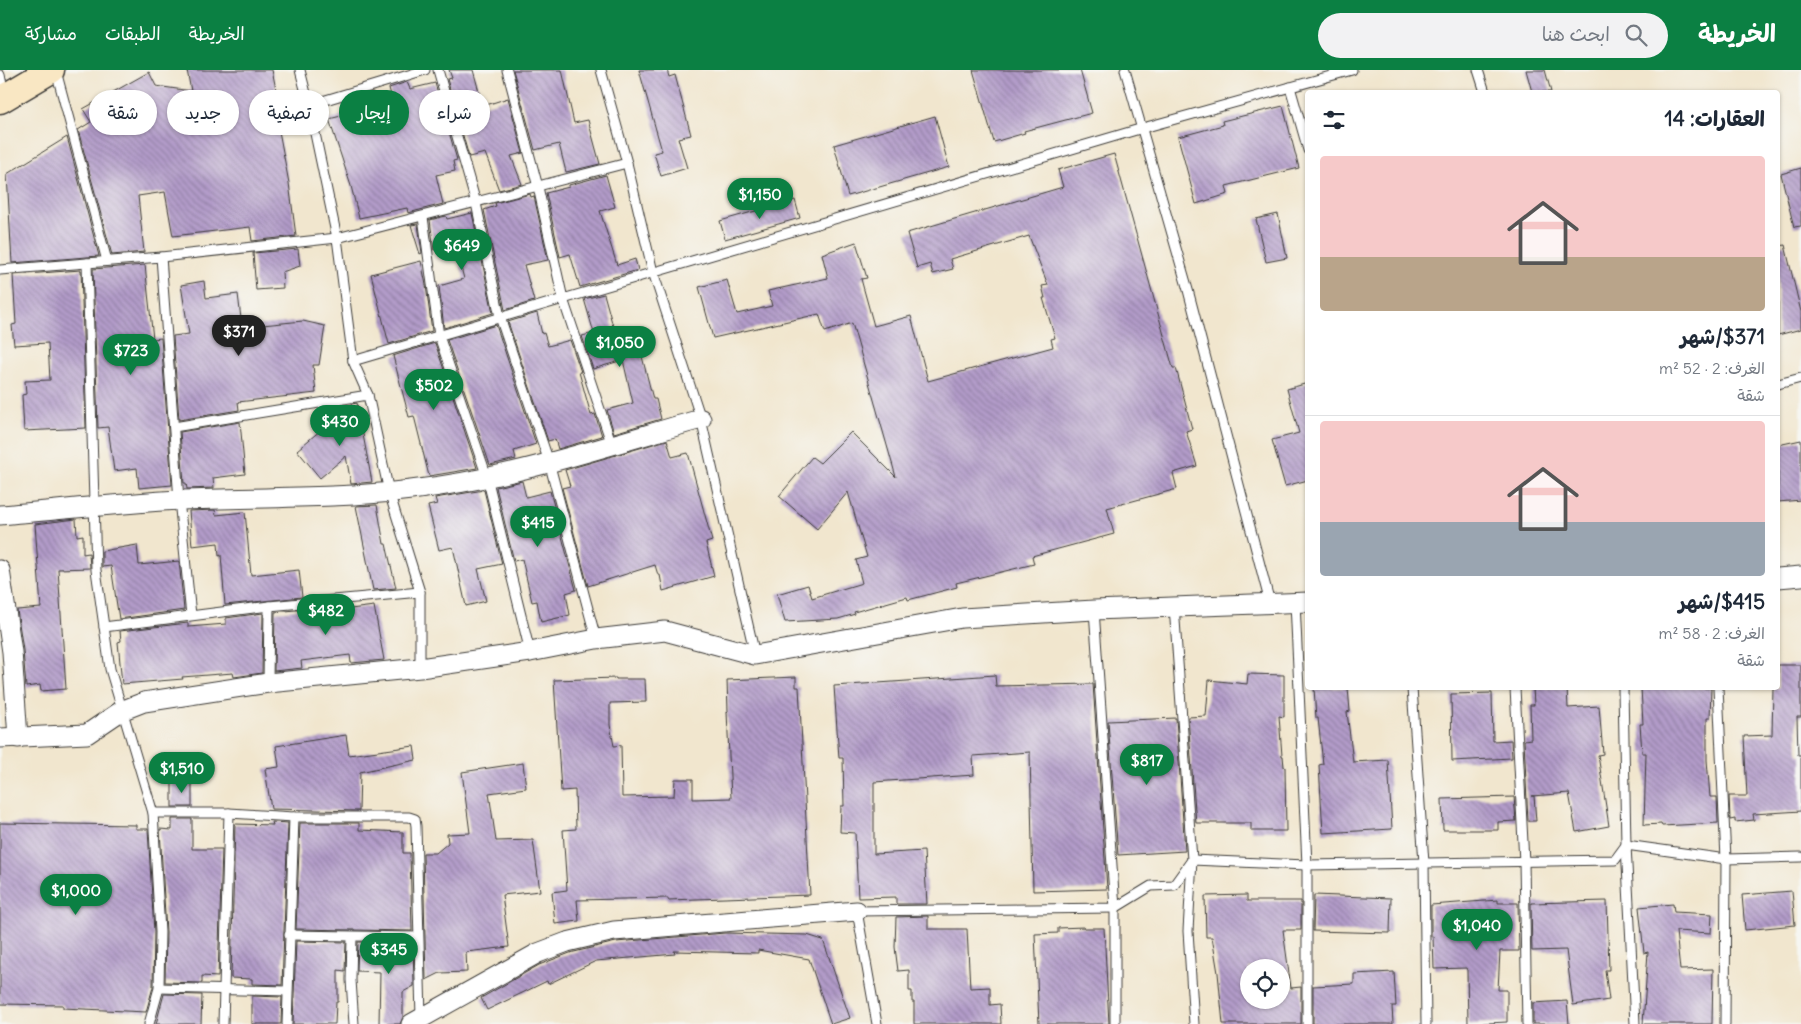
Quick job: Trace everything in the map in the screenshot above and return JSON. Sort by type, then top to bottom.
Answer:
[{"type":"street","points":[[2,91],[52,70]]},
{"type":"street","points":[[0,515],[179,500],[413,490],[487,477],[549,462],[701,419]]},
{"type":"street","points":[[0,570],[12,652],[9,738],[87,734],[121,711],[144,702],[268,683],[420,668],[530,652],[596,639],[665,631],[755,655],[962,618],[1174,606],[1301,602]]},
{"type":"street","points":[[1780,578],[1801,576]]},
{"type":"street","points":[[416,1021],[538,953],[567,942],[614,931],[857,911]]},
{"type":"lane","points":[[56,70],[107,261]]},
{"type":"lane","points":[[300,70],[305,90]]},
{"type":"lane","points":[[329,99],[425,70]]},
{"type":"lane","points":[[438,70],[476,202],[500,317],[549,462],[596,639]]},
{"type":"lane","points":[[507,70],[538,187],[563,299],[612,444]]},
{"type":"lane","points":[[601,70],[627,164],[653,272],[701,419],[755,655]]},
{"type":"lane","points":[[1125,70],[1188,290],[1270,602]]},
{"type":"lane","points":[[353,361],[1143,128],[1352,70]]},
{"type":"lane","points":[[1478,70],[1484,90]]},
{"type":"lane","points":[[1290,87],[1305,140]]},
{"type":"lane","points":[[315,135],[337,238],[353,361],[368,395],[389,492],[420,592],[420,668]]},
{"type":"lane","points":[[0,270],[161,257],[337,238],[627,164]]},
{"type":"lane","points":[[423,217],[439,336],[487,477],[530,652]]},
{"type":"lane","points":[[161,257],[179,500],[191,616]]},
{"type":"lane","points":[[87,263],[96,570],[110,669],[153,813],[160,932],[158,988],[149,1024]]},
{"type":"lane","points":[[1780,383],[1801,378]]},
{"type":"lane","points":[[174,426],[368,395]]},
{"type":"lane","points":[[104,627],[269,606],[420,592]]},
{"type":"lane","points":[[1301,602],[1307,865],[1307,1024]]},
{"type":"lane","points":[[268,683],[269,606]]},
{"type":"lane","points":[[1174,606],[1192,860],[1188,931],[1194,1024]]},
{"type":"lane","points":[[1094,610],[1115,908],[1115,1024]]},
{"type":"lane","points":[[1412,690],[1424,863],[1426,1024]]},
{"type":"lane","points":[[1515,690],[1524,862],[1527,1024]]},
{"type":"lane","points":[[1623,690],[1626,846],[1635,1024]]},
{"type":"lane","points":[[1718,690],[1726,859],[1725,1024]]},
{"type":"lane","points":[[153,813],[229,813],[294,817],[409,817],[414,819],[416,826],[418,936],[416,1021]]},
{"type":"lane","points":[[223,1024],[229,813]]},
{"type":"lane","points":[[287,1024],[294,817]]},
{"type":"lane","points":[[1192,860],[1307,865],[1615,860],[1626,846]]},
{"type":"lane","points":[[1626,846],[1726,859],[1801,857]]},
{"type":"lane","points":[[877,1024],[857,911],[1115,908],[1151,886],[1174,885],[1192,860]]},
{"type":"lane","points":[[289,935],[352,937],[418,936]]},
{"type":"lane","points":[[352,937],[351,980],[354,1024]]},
{"type":"lane","points":[[158,988],[287,991]]},
{"type":"building","points":[[187,70],[272,70],[276,90],[249,90],[249,135],[280,135],[289,183],[296,236],[252,241],[250,227],[173,236],[165,192],[138,196],[144,252],[112,255],[78,130],[89,123],[89,135],[157,135],[157,90],[117,90],[149,72],[156,86],[184,90],[167,90],[167,135],[239,135],[239,90],[191,90]]},
{"type":"building","points":[[449,70],[473,70],[479,90],[450,90],[447,79],[452,78]]},
{"type":"building","points":[[513,70],[562,70],[574,123],[588,120],[600,164],[566,172],[559,144],[535,150]]},
{"type":"building","points":[[639,70],[667,70],[669,77],[675,75],[691,135],[678,138],[687,168],[661,176],[654,153],[662,151]]},
{"type":"building","points":[[973,70],[1080,70],[1092,113],[1024,131],[1025,133],[994,142]]},
{"type":"building","points":[[1526,70],[1545,70],[1550,90],[1531,90]]},
{"type":"building","points":[[407,82],[410,89],[435,83],[437,90],[419,90],[419,135],[450,135],[457,160],[453,161],[455,171],[436,175],[443,204],[408,213],[407,208],[359,218],[351,186],[329,119],[339,116],[339,135],[409,135],[409,90],[390,90],[389,88]]},
{"type":"building","points":[[508,98],[523,153],[511,156],[522,184],[499,190],[485,153],[469,157],[463,135],[490,135],[490,104]]},
{"type":"building","points":[[89,106],[89,119],[83,109]]},
{"type":"building","points":[[1283,106],[1299,168],[1226,186],[1228,194],[1196,204],[1178,137],[1223,125],[1222,121]]},
{"type":"building","points":[[935,116],[949,167],[848,196],[834,145]]},
{"type":"building","points":[[67,137],[99,256],[12,263],[7,174]]},
{"type":"building","points":[[1114,154],[1173,368],[1176,368],[1192,429],[1186,431],[1197,466],[1173,473],[1177,489],[1107,508],[1114,534],[1032,556],[1034,564],[956,583],[957,587],[908,600],[907,597],[854,612],[855,614],[838,619],[785,622],[777,594],[808,585],[812,598],[862,583],[856,560],[867,557],[848,492],[817,529],[779,496],[812,457],[820,463],[851,432],[896,477],[852,323],[825,332],[819,314],[713,338],[699,287],[727,280],[737,314],[772,306],[768,291],[828,278],[822,254],[856,242],[867,278],[861,279],[874,326],[911,316],[928,381],[1053,347],[1051,339],[1055,338],[1043,298],[1045,298],[1042,286],[1048,285],[1029,236],[950,259],[953,269],[933,274],[930,264],[917,268],[907,233],[1063,187],[1058,170]]},
{"type":"building","points":[[1801,168],[1801,226],[1794,227],[1781,174]]},
{"type":"building","points":[[606,175],[615,207],[600,211],[617,265],[635,259],[638,270],[580,287],[570,254],[560,257],[546,193]]},
{"type":"building","points":[[530,194],[531,197],[534,196],[548,260],[524,265],[534,301],[505,310],[484,210],[496,206],[495,203]]},
{"type":"building","points":[[795,200],[800,218],[725,239],[720,221]]},
{"type":"building","points":[[472,213],[493,313],[444,328],[439,286],[464,279],[455,244],[434,250],[430,220],[446,216],[447,219]]},
{"type":"building","points":[[1278,214],[1287,258],[1266,262],[1256,219]]},
{"type":"building","points":[[418,224],[422,253],[420,254],[411,225]]},
{"type":"building","points":[[1785,245],[1801,312],[1801,329],[1780,334],[1780,246]]},
{"type":"building","points":[[298,249],[300,266],[282,272],[283,288],[256,290],[253,253]]},
{"type":"building","points":[[421,261],[432,331],[389,344],[371,274]]},
{"type":"building","points":[[145,265],[153,339],[161,338],[172,485],[139,488],[137,468],[114,471],[108,427],[98,428],[93,269]]},
{"type":"building","points":[[81,270],[86,428],[24,431],[22,395],[26,394],[25,381],[50,380],[48,343],[14,345],[12,325],[16,324],[13,275]]},
{"type":"building","points":[[204,281],[206,298],[238,294],[242,327],[303,321],[325,326],[319,365],[313,365],[316,393],[238,402],[239,410],[179,420],[173,336],[189,334],[181,285]]},
{"type":"building","points":[[604,294],[621,355],[619,346],[638,341],[653,399],[656,399],[661,419],[614,433],[607,410],[633,403],[623,360],[593,369],[582,336],[594,333],[584,299]]},
{"type":"building","points":[[537,313],[542,334],[544,333],[548,346],[570,340],[581,372],[579,372],[591,415],[595,414],[602,436],[558,449],[555,439],[548,441],[508,322]]},
{"type":"building","points":[[496,325],[536,444],[514,451],[516,459],[490,465],[447,340]]},
{"type":"building","points":[[435,343],[477,468],[429,476],[414,416],[409,417],[393,356]]},
{"type":"building","points":[[1305,384],[1305,481],[1285,486],[1272,440],[1299,433],[1287,389]]},
{"type":"building","points":[[357,403],[372,482],[351,484],[346,456],[320,478],[297,450],[352,404]]},
{"type":"building","points":[[240,422],[245,474],[213,478],[214,488],[187,489],[186,483],[184,483],[180,432]]},
{"type":"building","points":[[667,440],[672,457],[688,453],[712,541],[706,543],[714,576],[663,591],[660,575],[658,575],[655,565],[588,586],[562,488],[570,486],[565,470]]},
{"type":"building","points":[[1801,440],[1801,500],[1780,502],[1780,445]]},
{"type":"building","points":[[522,481],[526,497],[550,491],[576,590],[566,593],[570,615],[541,622],[537,601],[532,602],[522,559],[514,561],[496,487]]},
{"type":"building","points":[[484,490],[502,564],[478,569],[486,601],[466,606],[453,547],[439,550],[428,506],[437,504],[435,498]]},
{"type":"building","points":[[377,505],[384,544],[386,544],[396,588],[373,590],[356,506]]},
{"type":"building","points":[[215,510],[216,515],[245,512],[251,575],[299,570],[302,597],[225,605],[221,555],[219,556],[218,543],[192,546],[189,511]]},
{"type":"building","points":[[76,519],[77,536],[83,535],[83,554],[89,553],[90,568],[58,569],[66,689],[41,691],[40,685],[26,687],[17,610],[41,608],[35,524]]},
{"type":"building","points":[[137,545],[139,565],[179,561],[184,610],[119,619],[111,566],[102,567],[102,551]]},
{"type":"building","points":[[374,606],[384,660],[351,663],[350,655],[301,661],[302,668],[274,671],[275,612],[327,607],[327,612]]},
{"type":"building","points":[[263,613],[262,673],[234,677],[233,673],[182,677],[183,679],[122,684],[118,642],[121,641],[120,631],[188,623],[188,627],[226,624],[226,618]]},
{"type":"building","points":[[1780,665],[1801,665],[1801,717],[1797,717],[1798,755],[1801,755],[1801,811],[1753,814],[1754,820],[1735,822],[1735,819],[1730,820],[1729,796],[1747,796],[1744,736],[1772,735],[1773,690],[1780,690]]},
{"type":"building","points":[[1248,674],[1284,675],[1284,717],[1279,716],[1282,756],[1285,767],[1286,831],[1251,831],[1251,823],[1196,823],[1188,717],[1206,716],[1209,680],[1247,684]]},
{"type":"building","points":[[995,675],[996,686],[1093,684],[1107,889],[1033,891],[1030,752],[973,756],[974,775],[874,782],[874,854],[924,851],[927,904],[896,904],[896,897],[858,898],[855,833],[840,832],[841,806],[844,806],[843,758],[839,758],[834,686]]},
{"type":"building","points":[[796,677],[796,687],[799,687],[810,895],[668,900],[668,898],[577,900],[579,921],[555,924],[552,892],[567,890],[563,830],[576,829],[575,790],[561,791],[554,680],[645,679],[646,702],[610,703],[610,725],[614,746],[621,745],[622,797],[674,796],[675,779],[693,779],[693,799],[731,798],[727,680]]},
{"type":"building","points":[[1314,690],[1348,690],[1350,711],[1347,712],[1353,762],[1388,760],[1392,829],[1323,833],[1319,765],[1323,764],[1318,718],[1316,718]]},
{"type":"building","points":[[1533,690],[1567,690],[1568,708],[1599,706],[1603,754],[1598,755],[1609,826],[1576,832],[1569,793],[1532,796],[1534,796],[1536,821],[1528,821],[1524,740],[1531,739],[1530,705],[1534,705]]},
{"type":"building","points":[[1641,690],[1711,690],[1710,718],[1707,718],[1707,760],[1710,797],[1717,797],[1718,823],[1644,825],[1646,753],[1642,753],[1640,724],[1643,724]]},
{"type":"building","points":[[1492,693],[1493,741],[1511,740],[1512,758],[1452,761],[1451,694]]},
{"type":"building","points":[[1176,718],[1185,851],[1118,855],[1108,721]]},
{"type":"building","points":[[346,735],[349,755],[414,746],[416,760],[360,772],[359,811],[271,809],[265,769],[279,767],[276,746]]},
{"type":"building","points":[[523,763],[526,788],[489,793],[496,841],[533,840],[540,891],[502,895],[509,947],[466,952],[467,972],[440,973],[426,980],[423,853],[436,853],[448,843],[447,834],[470,833],[462,772]]},
{"type":"building","points":[[172,781],[192,781],[192,807],[172,807]]},
{"type":"building","points":[[1514,797],[1516,821],[1498,822],[1498,830],[1443,830],[1442,799]]},
{"type":"building","points":[[172,819],[192,819],[192,849],[222,849],[218,977],[202,976],[202,983],[165,982],[166,932],[160,829],[172,830]]},
{"type":"building","points":[[272,822],[288,823],[282,985],[252,984],[252,979],[231,978],[235,824],[273,825]]},
{"type":"building","points":[[0,823],[136,825],[136,829],[148,829],[154,932],[153,987],[146,1012],[63,1008],[63,1005],[0,1004]]},
{"type":"building","points":[[300,823],[359,823],[359,830],[403,832],[403,853],[410,853],[412,931],[296,929]]},
{"type":"building","points":[[1792,891],[1795,925],[1745,930],[1742,895]]},
{"type":"building","points":[[1247,895],[1247,901],[1301,901],[1301,930],[1283,930],[1287,959],[1240,959],[1240,1009],[1290,1009],[1290,981],[1291,988],[1301,987],[1301,1024],[1223,1024],[1212,937],[1206,937],[1205,896]]},
{"type":"building","points":[[1314,895],[1391,898],[1390,933],[1313,931]]},
{"type":"building","points":[[1498,900],[1498,903],[1518,903],[1519,951],[1500,951],[1498,990],[1507,990],[1507,1022],[1468,1024],[1466,968],[1434,969],[1431,905]]},
{"type":"building","points":[[1607,901],[1609,970],[1605,970],[1609,1000],[1573,1005],[1566,950],[1532,951],[1531,903]]},
{"type":"building","points":[[1673,904],[1674,912],[1712,914],[1711,933],[1676,931],[1680,970],[1713,969],[1712,1024],[1643,1024],[1648,952],[1644,953],[1639,907]]},
{"type":"building","points":[[928,916],[928,929],[967,929],[970,988],[990,987],[990,1005],[1000,1004],[1001,1024],[914,1024],[914,1002],[912,1002],[912,991],[909,991],[909,970],[898,971],[895,947],[896,917]]},
{"type":"building","points":[[1058,928],[1104,928],[1109,1024],[1039,1024],[1035,934],[1058,933]]},
{"type":"building","points":[[725,933],[807,935],[823,940],[850,1018],[831,1024],[809,959],[758,950],[758,953],[674,951],[675,954],[596,961],[548,984],[547,981],[487,1010],[481,998],[539,965],[570,953],[616,942]]},
{"type":"building","points":[[296,941],[346,942],[345,971],[338,970],[338,1002],[336,1002],[335,1024],[293,1024]]},
{"type":"building","points":[[358,942],[413,943],[414,986],[403,992],[403,1017],[400,1024],[379,1024],[380,972],[357,971]]},
{"type":"building","points":[[1394,972],[1396,1006],[1392,1006],[1393,1024],[1313,1024],[1313,986],[1354,984],[1354,974]]},
{"type":"building","points":[[164,994],[202,995],[201,1024],[156,1024]]},
{"type":"building","points":[[252,996],[282,997],[281,1024],[252,1024]]},
{"type":"building","points":[[1567,1001],[1569,1024],[1533,1024],[1533,1003]]}]
